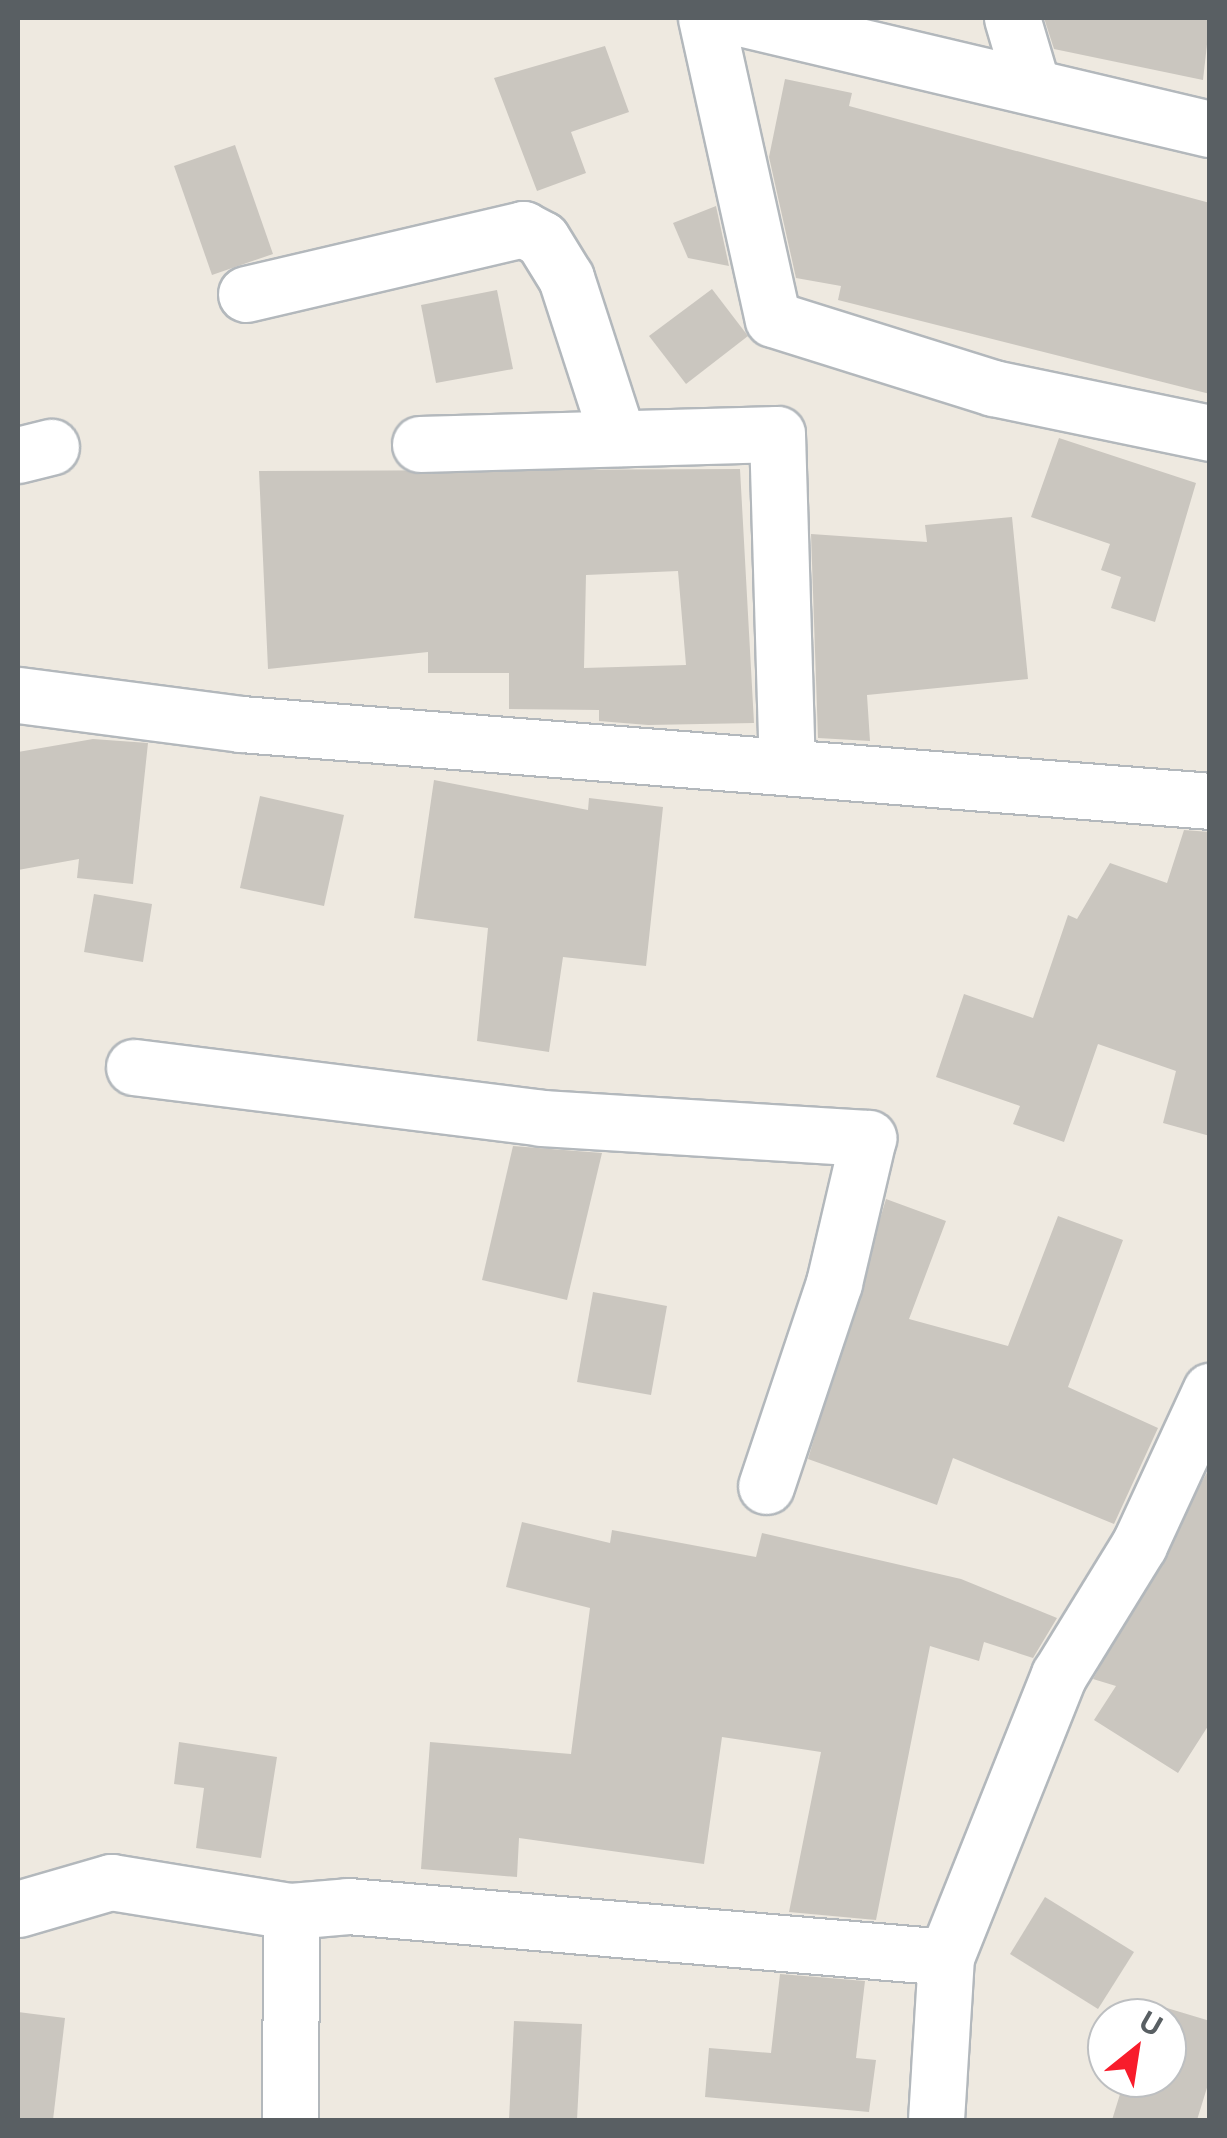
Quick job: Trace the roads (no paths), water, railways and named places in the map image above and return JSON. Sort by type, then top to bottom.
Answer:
[{"type":"street","points":[[706,18],[773,319],[993,388],[1210,433]]},
{"type":"street","points":[[740,18],[1031,82],[1210,129]]},
{"type":"street","points":[[1012,18],[1031,82]]},
{"type":"street","points":[[246,294],[522,229],[542,239],[566,278],[618,438]]},
{"type":"street","points":[[420,444],[777,434],[787,764]]},
{"type":"street","points":[[18,695],[241,724],[787,764],[1210,801]]},
{"type":"street","points":[[134,1067],[541,1118],[868,1138],[834,1283],[766,1486]]},
{"type":"street","points":[[936,2120],[946,1957],[1058,1675],[1138,1546],[1210,1391]]},
{"type":"street","points":[[18,1908],[111,1882],[291,1911],[348,1906],[946,1957]]},
{"type":"street","points":[[290,2120],[291,1911]]}]
